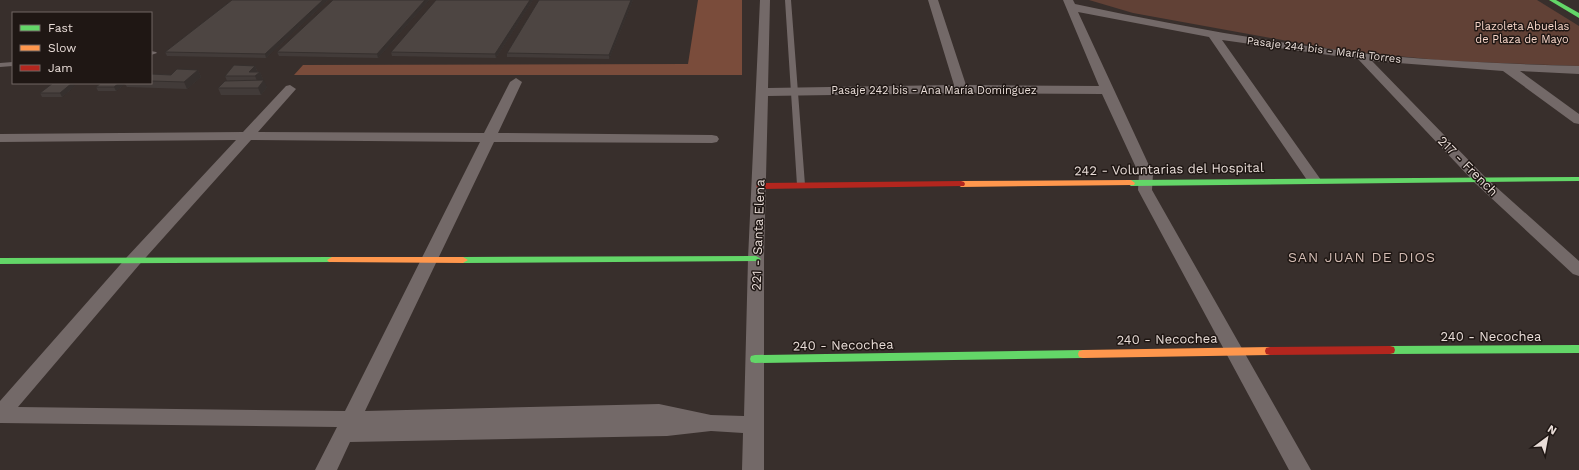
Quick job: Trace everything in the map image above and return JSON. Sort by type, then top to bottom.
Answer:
[{"type":"street","name":"221 - Santa Elena","points":[[753,470],[756,259],[760,186],[765,0]]},
{"type":"street","points":[[933,0],[961,89]]},
{"type":"street","points":[[1552,0],[1575,8]]},
{"type":"street","points":[[1070,3],[1107,90],[1146,174],[1145,190],[1300,470]]},
{"type":"street","name":"Pasaje 244 bis - María Torres","points":[[1070,3],[1213,35],[1362,57],[1506,67],[1579,70]]},
{"type":"street","points":[[1213,35],[1314,180]]},
{"type":"street","name":"217 - French","points":[[1362,57],[1480,180],[1579,270]]},
{"type":"street","points":[[1506,67],[1579,120]]},
{"type":"street","points":[[326,470],[516,82]]},
{"type":"street","points":[[0,415],[133,260],[290,89]]},
{"type":"street","name":"Pasaje 242 bis - Ana María Domínguez","points":[[762,92],[961,89],[1107,90]]},
{"type":"street","points":[[0,138],[247,136],[712,139]]},
{"type":"street","name":"242 - Voluntarias del Hospital","points":[[760,186],[1314,180],[1579,179]]},
{"type":"street","points":[[0,261],[756,259]]},
{"type":"street","name":"240 - Necochea","points":[[755,359],[1234,351],[1579,349]]},
{"type":"street","points":[[0,415],[347,426],[667,428],[711,423],[754,425]]},
{"type":"lane","points":[[788,0],[801,185]]},
{"type":"lane","points":[[0,65],[12,64]]},
{"type":"green space","name":"Plazoleta Abuelas de Plaza de Mayo","points":[[1089,0],[1537,0],[1579,26],[1579,66],[1448,61],[1337,50],[1133,13]]},
{"type":"shaded area","points":[[698,0],[742,0],[742,75],[294,75],[303,65],[688,64]]},
{"type":"building","points":[[232,0],[323,0],[265,54],[165,52]]},
{"type":"building","points":[[333,0],[425,0],[377,54],[277,52]]},
{"type":"building","points":[[436,0],[530,0],[495,54],[391,52]]},
{"type":"building","points":[[539,0],[631,0],[609,55],[507,53]]},
{"type":"building","points":[[234,65],[255,66],[249,72],[260,72],[255,76],[225,76]]},
{"type":"building","points":[[177,69],[198,70],[184,82],[152,81],[152,74],[171,75]]},
{"type":"building","points":[[264,80],[258,88],[218,88],[225,81]]},
{"type":"building","points":[[52,84],[71,84],[60,93],[40,93]]},
{"type":"building","points":[[100,84],[118,84],[114,87],[96,87]]},
{"type":"traffic: fast","points":[[1552,0],[1579,16]]},
{"type":"traffic: fast","points":[[1131,183],[1579,179]]},
{"type":"traffic: fast","points":[[463,260],[756,259]]},
{"type":"traffic: fast","points":[[0,261],[332,260]]},
{"type":"traffic: fast","points":[[1390,350],[1579,349]]},
{"type":"traffic: fast","points":[[755,359],[1083,354]]},
{"type":"traffic: slow","points":[[961,184],[1131,183]]},
{"type":"traffic: slow","points":[[332,260],[463,260]]},
{"type":"traffic: slow","points":[[1083,354],[1270,351]]},
{"type":"traffic: jam","points":[[760,186],[961,184]]},
{"type":"traffic: jam","points":[[1270,351],[1390,350]]},
{"type":"district","name":"SAN JUAN DE DIOS","points":[[1362,257]]}]
